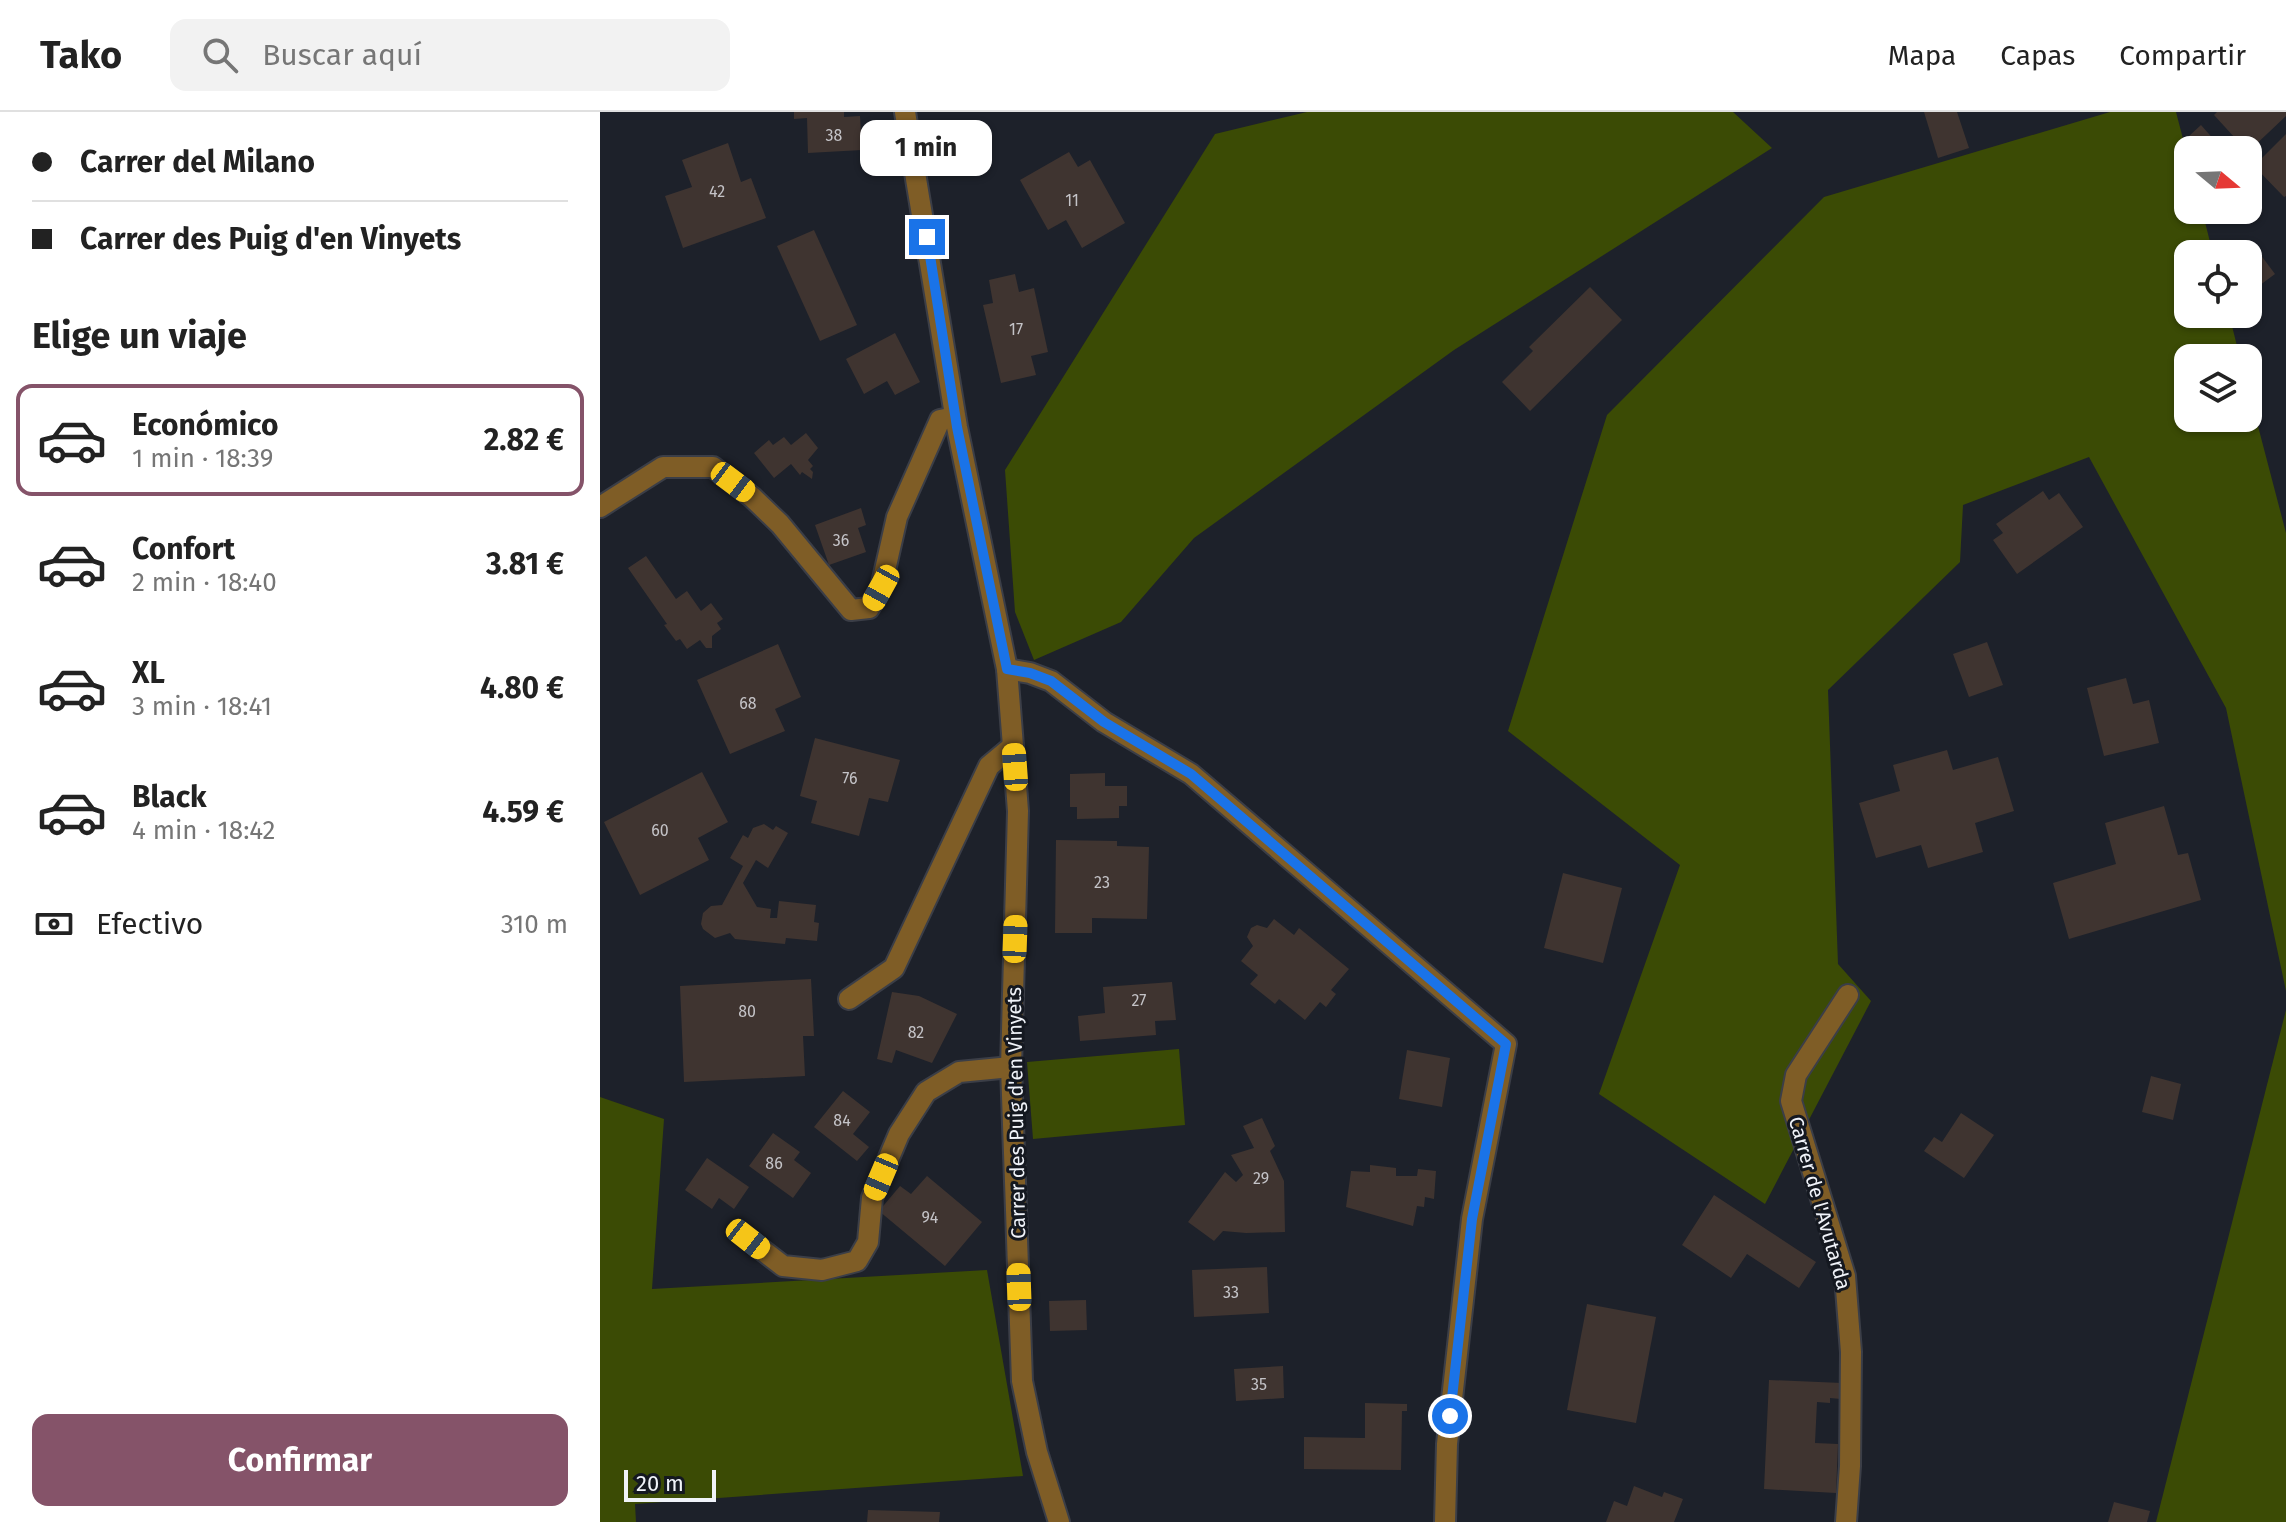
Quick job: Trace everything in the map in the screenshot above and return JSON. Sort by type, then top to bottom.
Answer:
[{"type":"street","name":"Carrer des Puig d'en Vinyets","points":[[905,112],[955,417],[975,526],[1007,669],[1018,811],[1011,1067],[1022,1381],[1037,1452],[1059,1522]]},
{"type":"street","points":[[600,507],[663,467],[713,467],[752,497],[780,524],[851,610],[869,608],[881,588],[897,517],[940,420],[955,417]]},
{"type":"street","points":[[1007,669],[1051,681],[1104,722],[1191,774],[1506,1044],[1472,1219],[1447,1444],[1445,1522]]},
{"type":"street","points":[[849,999],[894,968],[989,766],[1013,746]]},
{"type":"street","name":"Carrer de l'Avutarda","points":[[1846,1522],[1851,1352],[1845,1276],[1791,1101],[1796,1075],[1848,995]]},
{"type":"street","points":[[748,1239],[783,1266],[822,1270],[857,1261],[868,1242],[872,1198],[899,1134],[926,1092],[959,1072],[1011,1067]]},
{"type":"green space","points":[[1307,112],[1733,112],[1772,148],[1454,350],[1194,538],[1121,622],[1034,660],[1015,612],[1005,470],[1215,134]]},
{"type":"green space","points":[[2110,112],[2176,112],[2182,136],[2174,136],[2174,224],[2206,224],[2210,240],[2174,240],[2174,328],[2232,328],[2236,344],[2174,344],[2174,432],[2260,432],[2286,533],[2286,991],[2226,708],[2089,457],[1963,505],[1960,562],[1828,690],[1838,964],[1871,1001],[1765,1204],[1599,1094],[1680,865],[1508,731],[1607,415],[1824,197]]},
{"type":"green space","points":[[2286,1010],[2286,1522],[2156,1522]]},
{"type":"green space","points":[[1179,1049],[1185,1125],[1033,1139],[1027,1062]]},
{"type":"green space","points":[[600,1097],[664,1119],[652,1289],[987,1270],[1023,1476],[635,1504],[636,1522],[600,1522]]},
{"type":"building","points":[[794,112],[844,112],[844,117],[860,116],[862,150],[808,153],[807,118],[794,119]]},
{"type":"building","points":[[1924,112],[1957,112],[1969,148],[1938,158]]},
{"type":"building","points":[[2217,112],[2286,112],[2286,116],[2262,139],[2262,136],[2233,136],[2214,115]]},
{"type":"building","points":[[2201,125],[2211,136],[2189,136]]},
{"type":"building","points":[[2286,134],[2286,196],[2262,174],[2262,158]]},
{"type":"building","points":[[728,143],[741,182],[751,178],[766,218],[683,248],[665,196],[692,187],[682,160]]},
{"type":"building","points":[[1069,152],[1078,167],[1090,160],[1125,223],[1082,248],[1066,220],[1048,230],[1020,180]]},
{"type":"building","points":[[814,230],[857,325],[820,341],[777,246]]},
{"type":"building","points":[[2262,257],[2275,274],[2262,284]]},
{"type":"building","points":[[1015,274],[1019,292],[1034,288],[1048,352],[1031,356],[1036,375],[1001,383],[983,305],[993,303],[989,280]]},
{"type":"building","points":[[1590,287],[1622,320],[1530,411],[1502,382],[1533,351],[1529,347]]},
{"type":"building","points":[[895,333],[920,382],[895,395],[887,381],[864,394],[846,359]]},
{"type":"building","points":[[806,433],[818,448],[808,460],[813,466],[810,469],[812,479],[802,472],[800,475],[791,464],[774,478],[754,453],[769,440],[773,445],[784,437],[791,445]]},
{"type":"building","points":[[2043,491],[2049,500],[2059,493],[2083,527],[2017,574],[1993,540],[2003,533],[1996,524]]},
{"type":"building","points":[[861,508],[866,525],[858,528],[866,552],[829,565],[815,525]]},
{"type":"building","points":[[646,556],[676,599],[687,591],[701,611],[711,603],[723,619],[717,623],[721,629],[712,636],[712,648],[706,648],[700,640],[687,649],[680,639],[676,641],[664,625],[667,624],[628,568]]},
{"type":"building","points":[[1987,642],[2003,685],[1969,697],[1953,654]]},
{"type":"building","points":[[778,644],[801,697],[775,709],[785,731],[730,754],[697,680]]},
{"type":"building","points":[[2126,678],[2133,704],[2149,700],[2159,743],[2104,756],[2087,688]]},
{"type":"building","points":[[815,738],[900,760],[888,802],[869,798],[859,836],[811,823],[817,801],[800,796]]},
{"type":"building","points":[[1947,750],[1953,770],[1998,757],[2014,811],[1975,823],[1983,852],[1928,868],[1921,845],[1876,858],[1859,803],[1900,791],[1893,765]]},
{"type":"building","points":[[702,772],[728,822],[698,838],[709,860],[640,895],[604,822]]},
{"type":"building","points":[[1105,773],[1105,786],[1127,786],[1127,806],[1119,806],[1119,818],[1077,819],[1077,807],[1070,807],[1070,774]]},
{"type":"building","points":[[2164,806],[2178,855],[2188,853],[2201,900],[2069,939],[2053,883],[2116,864],[2105,823]]},
{"type":"building","points":[[764,824],[773,830],[776,826],[788,833],[768,868],[756,860],[743,883],[757,907],[771,909],[770,918],[777,918],[779,901],[816,905],[814,922],[819,923],[817,941],[786,938],[785,944],[735,939],[730,933],[715,938],[703,929],[703,913],[711,906],[722,905],[743,866],[730,858],[743,835],[748,838],[753,828]]},
{"type":"building","points":[[1056,840],[1117,841],[1117,846],[1149,847],[1147,919],[1092,918],[1092,933],[1055,933]]},
{"type":"building","points":[[1563,873],[1622,888],[1603,963],[1544,948]]},
{"type":"building","points":[[1274,919],[1294,935],[1299,928],[1349,969],[1331,990],[1336,994],[1326,1007],[1320,1002],[1305,1020],[1279,999],[1275,1004],[1250,984],[1258,975],[1241,961],[1253,946],[1247,937],[1251,928],[1257,925],[1267,928]]},
{"type":"building","points":[[811,979],[814,1036],[803,1036],[805,1076],[684,1082],[680,986]]},
{"type":"building","points":[[1172,982],[1176,1020],[1155,1021],[1156,1035],[1080,1041],[1078,1016],[1105,1013],[1103,987]]},
{"type":"building","points":[[892,992],[919,996],[957,1014],[932,1063],[896,1050],[892,1063],[877,1059]]},
{"type":"building","points":[[1407,1050],[1450,1058],[1442,1107],[1399,1099]]},
{"type":"building","points":[[2151,1076],[2181,1084],[2173,1120],[2142,1112]]},
{"type":"building","points":[[843,1091],[870,1112],[853,1134],[869,1147],[857,1161],[814,1127]]},
{"type":"building","points":[[1961,1113],[1994,1135],[1964,1178],[1924,1151],[1934,1137],[1942,1142]]},
{"type":"building","points":[[1262,1118],[1275,1146],[1270,1151],[1284,1181],[1285,1232],[1223,1231],[1214,1241],[1188,1222],[1225,1172],[1236,1182],[1243,1175],[1231,1155],[1254,1148],[1243,1126]]},
{"type":"building","points":[[773,1133],[800,1152],[794,1160],[811,1173],[793,1198],[749,1166]]},
{"type":"building","points":[[707,1158],[749,1187],[734,1209],[719,1198],[712,1209],[685,1190]]},
{"type":"building","points":[[1370,1165],[1396,1168],[1396,1176],[1417,1176],[1418,1169],[1436,1171],[1434,1199],[1425,1197],[1424,1207],[1417,1206],[1413,1226],[1346,1207],[1351,1171],[1370,1172]]},
{"type":"building","points":[[927,1176],[982,1222],[945,1266],[879,1211],[900,1186],[911,1194]]},
{"type":"building","points":[[1714,1195],[1816,1262],[1799,1288],[1747,1254],[1731,1278],[1682,1245]]},
{"type":"building","points":[[1267,1267],[1269,1313],[1194,1317],[1192,1270]]},
{"type":"building","points":[[1086,1300],[1087,1330],[1050,1331],[1049,1301]]},
{"type":"building","points":[[1587,1304],[1656,1317],[1636,1423],[1567,1410]]},
{"type":"building","points":[[1283,1366],[1284,1398],[1236,1401],[1234,1369]]},
{"type":"building","points":[[1769,1380],[1842,1383],[1841,1399],[1830,1398],[1830,1403],[1817,1402],[1815,1443],[1838,1444],[1836,1493],[1764,1489]]},
{"type":"building","points":[[1365,1403],[1407,1404],[1407,1411],[1402,1411],[1401,1470],[1304,1469],[1304,1437],[1365,1438]]},
{"type":"building","points":[[1634,1486],[1662,1497],[1664,1492],[1683,1499],[1674,1522],[1606,1522],[1614,1501],[1627,1506]]},
{"type":"building","points":[[2114,1502],[2150,1511],[2147,1522],[2108,1522]]},
{"type":"building","points":[[868,1510],[940,1512],[939,1522],[867,1522]]},
{"type":"route","points":[[927,237],[975,526],[1007,669],[1051,681],[1104,722],[1191,774],[1506,1044],[1472,1219],[1450,1416]]}]
